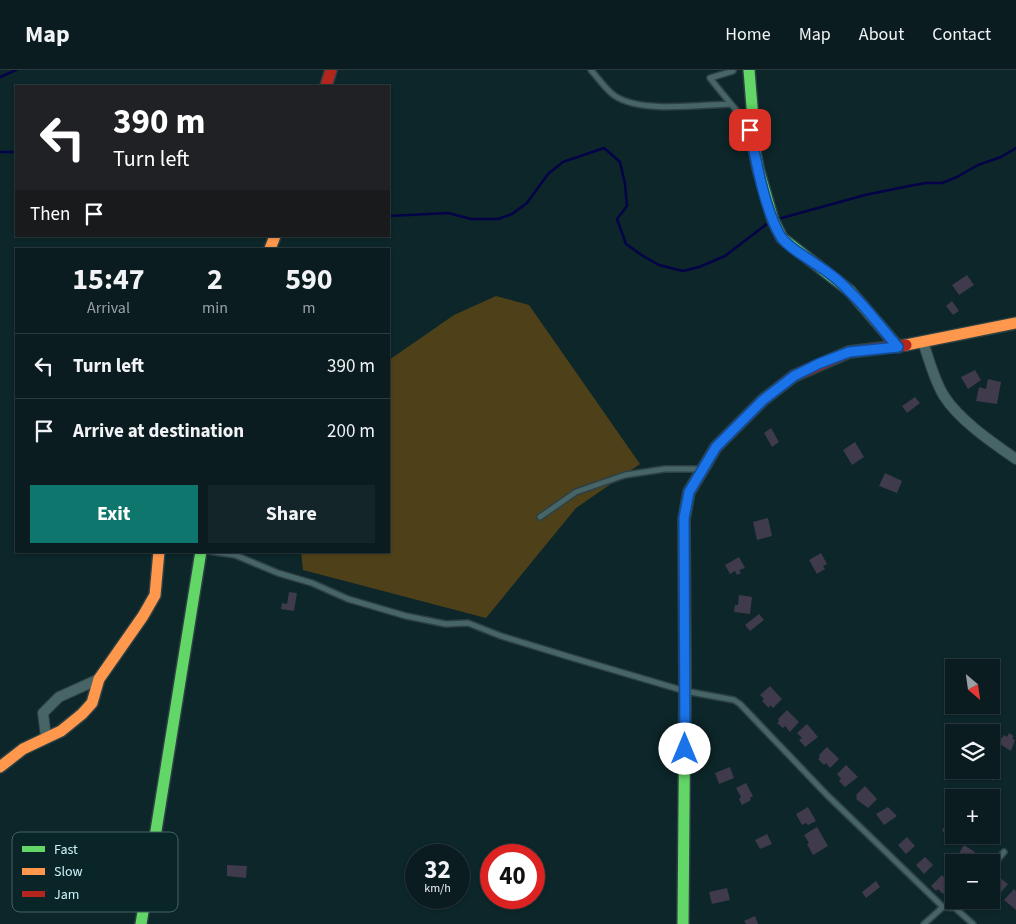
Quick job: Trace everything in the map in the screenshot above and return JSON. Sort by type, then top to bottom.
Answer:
[{"type":"street","points":[[326,85],[331,70]]},
{"type":"street","points":[[749,70],[753,119],[750,130],[766,198],[773,220],[782,238],[850,291],[898,347]]},
{"type":"street","points":[[683,924],[686,690],[684,518],[689,492],[716,447],[763,400],[794,376],[849,352],[898,347],[1016,323]]},
{"type":"street","points":[[923,342],[944,396],[983,435],[1016,459]]},
{"type":"street","points":[[0,767],[23,749],[61,731],[92,703],[99,679],[143,616],[155,595],[159,553]]},
{"type":"street","points":[[156,832],[201,553]]},
{"type":"street","points":[[46,737],[43,713],[59,697],[99,679]]},
{"type":"lane","points":[[590,70],[613,95],[628,102],[661,106],[730,104]]},
{"type":"lane","points":[[732,70],[710,78],[730,104],[738,111],[750,130]]},
{"type":"lane","points":[[540,517],[576,492],[625,475],[664,469],[702,469]]},
{"type":"lane","points":[[222,553],[235,555],[358,602],[406,616],[446,624],[468,623],[501,636],[686,690],[727,697],[740,704],[827,795],[943,907],[924,924]]},
{"type":"lane","points":[[1000,857],[1004,852]]},
{"type":"lane","points":[[955,909],[973,924]]},
{"type":"shaded area","points":[[496,296],[529,305],[640,464],[576,508],[486,618],[303,570],[301,553],[390,553],[390,359],[454,315]]},
{"type":"building","points":[[967,275],[974,285],[959,295],[952,285]]},
{"type":"building","points":[[952,301],[959,311],[953,315],[946,306]]},
{"type":"building","points":[[975,370],[981,380],[968,389],[961,377]]},
{"type":"building","points":[[988,379],[1001,382],[997,404],[976,401],[979,387],[986,389]]},
{"type":"building","points":[[915,397],[920,403],[907,413],[902,406]]},
{"type":"building","points":[[771,428],[779,442],[772,447],[764,433]]},
{"type":"building","points":[[855,442],[864,457],[852,465],[843,450]]},
{"type":"building","points":[[885,473],[902,481],[897,493],[879,486]]},
{"type":"building","points":[[768,518],[772,536],[757,540],[753,522]]},
{"type":"building","points":[[821,553],[827,564],[823,566],[825,569],[817,574],[809,560]]},
{"type":"building","points":[[739,557],[745,568],[739,570],[741,573],[737,575],[735,571],[730,574],[725,565]]},
{"type":"building","points":[[289,592],[297,593],[294,611],[281,609],[282,603],[287,604]]},
{"type":"building","points":[[739,595],[752,597],[750,614],[734,612],[735,605],[738,605]]},
{"type":"building","points":[[759,614],[764,620],[750,631],[745,625]]},
{"type":"building","points":[[770,686],[782,699],[773,708],[770,705],[769,708],[762,701],[764,699],[760,695]]},
{"type":"building","points":[[787,710],[799,722],[790,732],[785,726],[783,728],[777,723],[778,719]]},
{"type":"building","points":[[807,724],[818,737],[805,747],[799,740],[802,738],[797,733]]},
{"type":"building","points":[[1009,733],[1014,736],[1012,738],[1015,740],[1011,751],[1000,744],[1000,740],[1004,735],[1007,737]]},
{"type":"building","points":[[827,747],[839,759],[830,768],[826,763],[824,765],[818,759],[819,755]]},
{"type":"building","points":[[846,765],[858,777],[845,787],[839,781],[841,779],[837,774]]},
{"type":"building","points":[[730,767],[734,778],[719,784],[715,773]]},
{"type":"building","points":[[746,783],[753,796],[750,798],[751,800],[742,805],[739,799],[741,797],[736,788]]},
{"type":"building","points":[[865,786],[877,799],[868,808],[856,799],[856,795]]},
{"type":"building","points":[[808,807],[816,821],[808,825],[806,823],[802,825],[796,814]]},
{"type":"building","points":[[888,807],[897,816],[884,825],[876,814]]},
{"type":"building","points":[[817,827],[828,846],[813,855],[804,835]]},
{"type":"building","points":[[767,834],[772,844],[760,849],[755,840]]},
{"type":"building","points":[[907,837],[915,846],[906,854],[898,845]]},
{"type":"building","points":[[964,845],[975,852],[974,854],[959,854]]},
{"type":"building","points":[[925,857],[933,865],[924,874],[916,865]]},
{"type":"building","points":[[227,865],[247,866],[246,878],[227,876]]},
{"type":"building","points":[[942,875],[945,878],[945,892],[943,894],[931,886]]},
{"type":"building","points":[[1000,878],[1008,884],[1000,894]]},
{"type":"building","points":[[876,881],[880,887],[866,898],[862,892]]},
{"type":"building","points":[[727,888],[730,900],[712,904],[709,892]]},
{"type":"building","points":[[1014,889],[1016,891],[1016,910],[1004,900]]},
{"type":"building","points":[[755,916],[758,924],[746,924],[744,921]]},
{"type":"waterway","points":[[0,77],[16,70]]},
{"type":"waterway","points":[[390,216],[448,213],[471,219],[498,219],[512,214],[527,203],[548,174],[563,162],[604,148],[620,162],[627,206],[617,219],[626,244],[659,265],[683,271],[699,267],[725,256],[768,223]]},
{"type":"waterway","points":[[778,219],[865,195],[926,183],[942,183],[978,165],[1001,157],[1016,148]]},
{"type":"waterway","points":[[0,152],[15,152]]},
{"type":"traffic: fast","points":[[749,70],[753,119],[751,130],[758,168],[773,220],[782,238],[850,291],[898,347]]},
{"type":"traffic: fast","points":[[683,924],[684,519],[689,492],[706,464]]},
{"type":"traffic: fast","points":[[156,832],[201,553]]},
{"type":"traffic: fast","points":[[141,924],[143,912]]},
{"type":"traffic: slow","points":[[270,248],[275,237]]},
{"type":"traffic: slow","points":[[906,345],[1016,323]]},
{"type":"traffic: slow","points":[[0,767],[23,749],[61,731],[92,703],[99,679],[143,616],[155,595],[159,553]]},
{"type":"traffic: jam","points":[[326,85],[331,70]]},
{"type":"traffic: jam","points":[[706,464],[716,447],[763,400],[794,376],[849,352],[906,345]]},
{"type":"route","points":[[685,749],[684,518],[689,492],[716,447],[763,400],[794,376],[849,352],[898,347],[850,291],[782,238],[773,220],[766,198],[750,130]]}]
